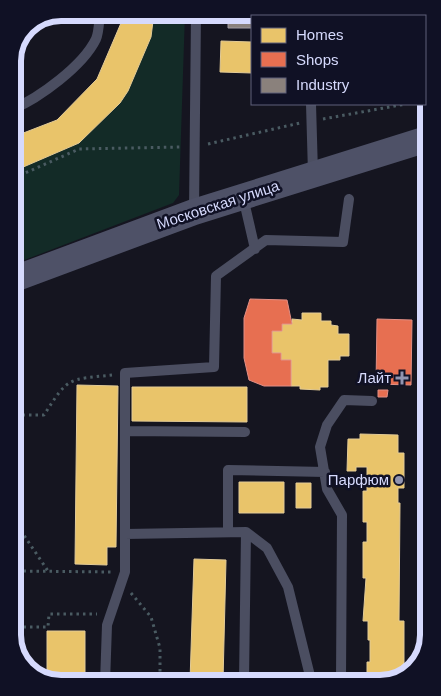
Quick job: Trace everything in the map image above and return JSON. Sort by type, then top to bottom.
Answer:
[{"type":"main road","name":"Московская улица","points":[[21,276],[194,212],[420,141]]},
{"type":"lane","points":[[21,106],[74,67],[96,39],[99,21]]},
{"type":"lane","points":[[194,212],[196,21]]},
{"type":"lane","points":[[311,105],[313,174]]},
{"type":"lane","points":[[243,196],[255,249]]},
{"type":"lane","points":[[106,675],[107,625],[126,572],[125,373],[214,367],[216,276],[266,240],[343,242],[348,199]]},
{"type":"lane","points":[[341,675],[342,516],[327,489],[320,447],[327,425],[344,400],[372,400]]},
{"type":"lane","points":[[125,431],[246,432]]},
{"type":"lane","points":[[228,532],[228,470],[325,472]]},
{"type":"lane","points":[[125,534],[246,532],[267,548],[288,588],[310,675]]},
{"type":"lane","points":[[244,675],[246,532]]},
{"type":"path","points":[[21,175],[79,149],[194,146],[312,121],[400,105]]},
{"type":"path","points":[[21,414],[44,415],[62,386],[73,379],[125,373]]},
{"type":"path","points":[[21,532],[48,571]]},
{"type":"path","points":[[21,571],[126,572],[131,594],[151,617],[160,648],[160,675]]},
{"type":"path","points":[[21,626],[48,627],[48,614],[88,614]]},
{"type":"green space","points":[[153,21],[185,21],[179,195],[173,203],[21,261],[21,168],[79,143],[120,103],[128,91],[151,37]]},
{"type":"building: Homes","points":[[121,21],[153,21],[151,37],[128,91],[120,103],[79,143],[21,168],[21,134],[57,120],[97,79]]},
{"type":"building: Homes","points":[[221,41],[251,42],[251,73],[220,72]]},
{"type":"building: Homes","points":[[302,313],[321,313],[321,321],[331,321],[331,325],[338,326],[338,334],[349,334],[349,356],[340,356],[340,360],[328,360],[328,387],[320,387],[320,390],[300,389],[300,386],[291,386],[291,360],[281,360],[281,353],[272,353],[272,331],[282,331],[282,324],[292,324],[292,319],[302,320]]},
{"type":"building: Homes","points":[[77,385],[118,386],[116,547],[107,547],[107,565],[75,564]]},
{"type":"building: Homes","points":[[132,387],[247,387],[247,422],[132,421]]},
{"type":"building: Homes","points":[[360,434],[398,435],[398,453],[404,453],[404,488],[398,488],[398,503],[400,503],[399,621],[404,621],[404,666],[398,671],[380,675],[367,675],[367,662],[370,662],[370,640],[368,640],[368,621],[363,621],[366,578],[363,578],[363,542],[367,542],[367,522],[363,522],[363,491],[367,491],[367,467],[356,467],[356,471],[347,471],[348,439],[360,439]]},
{"type":"building: Homes","points":[[239,482],[284,482],[284,513],[239,513]]},
{"type":"building: Homes","points":[[296,483],[311,483],[311,508],[296,508]]},
{"type":"building: Homes","points":[[194,559],[226,560],[223,675],[190,675]]},
{"type":"building: Homes","points":[[47,631],[85,631],[85,675],[58,675],[47,672]]},
{"type":"building: Shops","points":[[250,299],[287,300],[292,324],[282,324],[282,331],[272,331],[272,353],[281,353],[281,360],[291,360],[291,386],[264,386],[249,380],[244,358],[244,318]]},
{"type":"building: Shops","points":[[377,319],[412,320],[411,385],[376,384]]},
{"type":"building: Shops","points":[[378,390],[388,390],[387,397],[378,397]]},
{"type":"building: Industry","points":[[228,21],[251,21],[251,28],[228,28]]},
{"type":"place","name":"Лайт","points":[[402,378]]},
{"type":"place","name":"Парфюм","points":[[399,480]]}]
